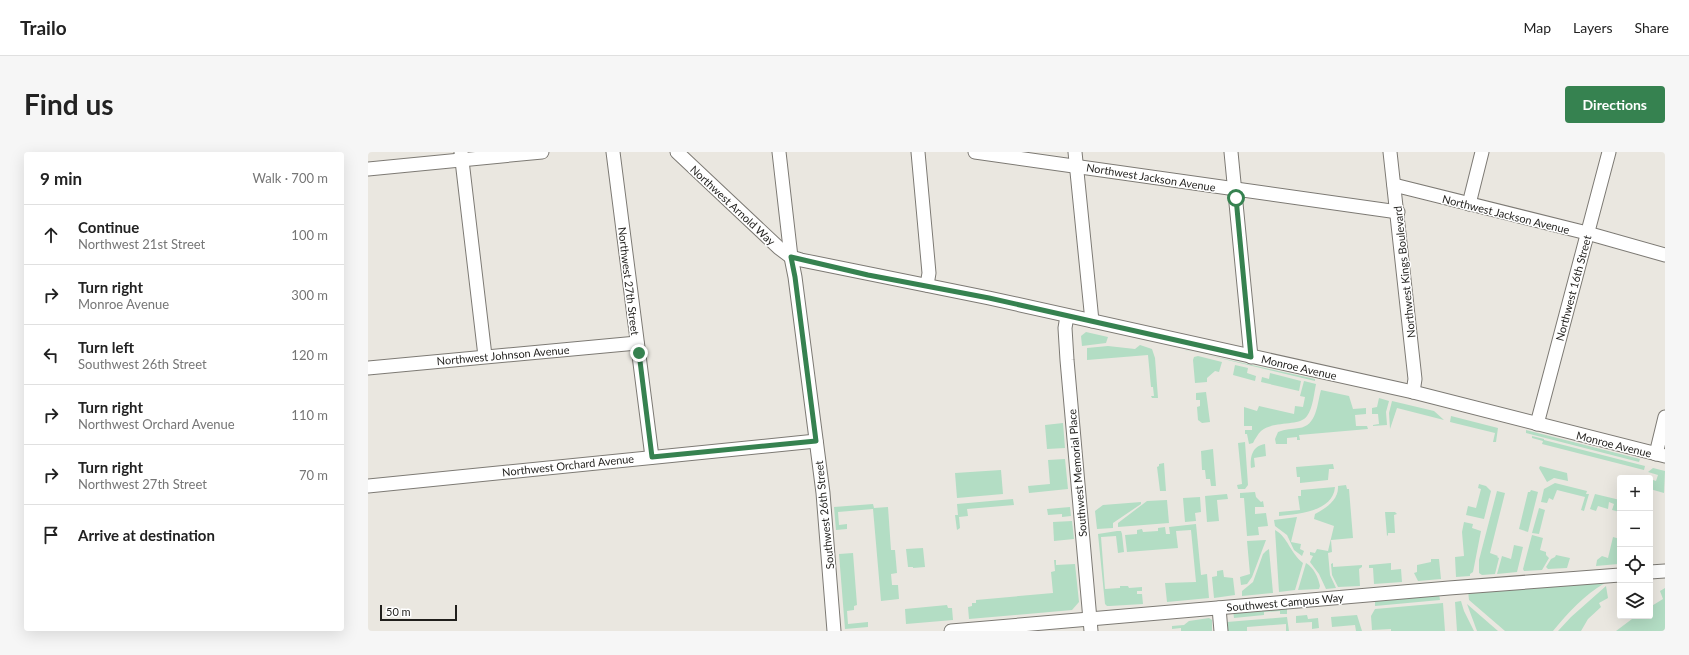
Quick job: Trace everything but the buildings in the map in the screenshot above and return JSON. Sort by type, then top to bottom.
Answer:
[{"type":"street","points":[[368,169],[461,156],[542,152]]},
{"type":"street","name":"Northwest 27th Street","points":[[613,152],[652,457]]},
{"type":"street","name":"Northwest Arnold Way","points":[[677,152],[779,248],[791,257]]},
{"type":"street","name":"Southwest 26th Street","points":[[779,152],[791,257],[795,277],[823,493],[834,631]]},
{"type":"street","points":[[918,152],[929,273],[927,285]]},
{"type":"street","name":"Northwest Jackson Avenue","points":[[975,152],[1398,212]]},
{"type":"street","points":[[1075,152],[1092,321]]},
{"type":"street","points":[[1231,152],[1251,357]]},
{"type":"street","name":"Northwest Kings Boulevard","points":[[1390,152],[1398,212],[1415,379],[1413,392]]},
{"type":"street","points":[[1469,204],[1482,152]]},
{"type":"street","name":"Northwest 16th Street","points":[[1537,424],[1609,152]]},
{"type":"street","points":[[461,156],[484,356]]},
{"type":"street","name":"Northwest Jackson Avenue","points":[[1394,185],[1665,255]]},
{"type":"street","name":"Monroe Avenue","points":[[791,257],[868,275],[927,285],[1413,392],[1660,455]]},
{"type":"street","name":"Southwest Memorial Place","points":[[1067,316],[1065,328],[1067,360],[1090,625]]},
{"type":"street","name":"Northwest Johnson Avenue","points":[[368,368],[484,356],[637,343]]},
{"type":"street","points":[[1660,455],[1665,417]]},
{"type":"street","name":"Northwest Orchard Avenue","points":[[368,486],[816,441]]},
{"type":"street","points":[[1653,572],[1665,571]]},
{"type":"street","name":"Southwest Campus Way","points":[[951,631],[1090,625],[1219,608],[1617,575]]},
{"type":"street","points":[[1219,608],[1221,631]]},
{"type":"green space","points":[[1086,332],[1108,337],[1106,343],[1082,346],[1081,336]]},
{"type":"green space","points":[[1140,345],[1152,349],[1155,358],[1158,398],[1152,398],[1151,396],[1154,396],[1153,387],[1151,387],[1148,355],[1087,360],[1087,348],[1108,346],[1135,349]]},
{"type":"green space","points":[[1199,353],[1315,379],[1315,381]]},
{"type":"green space","points":[[1198,356],[1222,362],[1219,372],[1215,371],[1207,378],[1207,382],[1195,383],[1193,360],[1194,357]]},
{"type":"green space","points":[[1235,365],[1248,368],[1247,373],[1256,376],[1255,381],[1233,375]]},
{"type":"green space","points":[[1270,373],[1301,381],[1299,391],[1261,382],[1262,377],[1269,379]]},
{"type":"green space","points":[[1304,381],[1316,384],[1312,405],[1307,416],[1304,419],[1293,423],[1266,428],[1260,432],[1253,443],[1249,444],[1245,430],[1252,430],[1252,426],[1244,426],[1244,407],[1257,411],[1259,406],[1294,414],[1295,406],[1303,407],[1305,397],[1300,396]]},
{"type":"green space","points":[[1321,390],[1349,396],[1353,409],[1366,408],[1366,414],[1355,415],[1356,426],[1367,426],[1368,429],[1299,435],[1300,440],[1297,440],[1297,437],[1287,438],[1287,444],[1276,444],[1275,439],[1278,432],[1305,426],[1313,419]]},
{"type":"green space","points":[[1206,392],[1210,422],[1202,423],[1198,420],[1197,407],[1200,406],[1200,400],[1196,400],[1196,393]]},
{"type":"green space","points":[[1379,398],[1389,401],[1386,412],[1387,425],[1373,426],[1379,424],[1378,414],[1372,414],[1372,408],[1377,407]]},
{"type":"green space","points":[[1392,401],[1434,411],[1444,420],[1397,408],[1390,429],[1389,413]]},
{"type":"green space","points":[[1451,416],[1498,428],[1496,442],[1493,442],[1495,433],[1450,422]]},
{"type":"green space","points":[[1063,423],[1065,448],[1047,449],[1045,425]]},
{"type":"green space","points":[[1526,430],[1640,459],[1639,462],[1526,433]]},
{"type":"green space","points":[[1532,436],[1645,466],[1644,470],[1542,444],[1543,441],[1532,438]]},
{"type":"green space","points":[[1245,442],[1248,485],[1245,489],[1238,489],[1237,485],[1242,484],[1238,443]]},
{"type":"green space","points":[[1265,444],[1266,456],[1254,458],[1255,467],[1251,468],[1253,453],[1257,447]]},
{"type":"green space","points":[[1213,449],[1216,486],[1211,486],[1210,479],[1206,479],[1205,470],[1202,470],[1201,451]]},
{"type":"green space","points":[[1065,459],[1068,489],[1029,493],[1028,486],[1050,484],[1048,460]]},
{"type":"green space","points":[[1164,463],[1166,491],[1160,491],[1157,467],[1159,464]]},
{"type":"green space","points":[[1333,464],[1334,469],[1329,469],[1328,480],[1300,483],[1300,477],[1297,477],[1296,467]]},
{"type":"green space","points":[[1540,466],[1567,473],[1568,481],[1554,478],[1547,482],[1539,468]]},
{"type":"green space","points":[[1653,468],[1665,471],[1664,493],[1653,490],[1653,480],[1656,481],[1658,475],[1648,472]]},
{"type":"green space","points":[[1001,470],[1003,494],[957,498],[955,473]]},
{"type":"green space","points":[[1555,483],[1587,491],[1586,494],[1589,494],[1584,511],[1581,510],[1585,497],[1557,490],[1553,500],[1549,498],[1547,503],[1541,502],[1544,489]]},
{"type":"green space","points":[[1479,484],[1486,486],[1491,491],[1484,519],[1466,515],[1468,506],[1476,508],[1481,489],[1478,488]]},
{"type":"green space","points":[[1346,485],[1347,489],[1349,489],[1353,538],[1331,540],[1332,552],[1328,553],[1330,575],[1336,588],[1326,589],[1319,574],[1310,562],[1313,556],[1310,555],[1310,552],[1315,553],[1317,549],[1328,551],[1334,526],[1314,519],[1315,514],[1331,503],[1334,499],[1338,491],[1338,486]]},
{"type":"green space","points":[[1335,487],[1333,495],[1328,502],[1321,507],[1304,513],[1279,516],[1279,512],[1300,510],[1298,496],[1301,496],[1301,490]]},
{"type":"green space","points":[[1531,490],[1538,492],[1528,532],[1519,529],[1528,492]]},
{"type":"green space","points":[[1497,491],[1505,493],[1490,553],[1498,556],[1497,557],[1499,558],[1495,574],[1482,575],[1479,573],[1479,560]]},
{"type":"green space","points":[[1255,492],[1256,497],[1261,502],[1263,501],[1264,507],[1255,507],[1255,514],[1266,513],[1268,526],[1258,527],[1259,535],[1247,536],[1244,498],[1240,498],[1240,493]]},
{"type":"green space","points":[[1227,494],[1228,499],[1217,500],[1219,521],[1207,522],[1205,496]]},
{"type":"green space","points":[[1595,494],[1617,499],[1617,511],[1612,510],[1614,504],[1609,502],[1608,509],[1598,506],[1596,511],[1590,509]]},
{"type":"green space","points":[[1200,497],[1201,512],[1195,513],[1196,521],[1185,522],[1183,498]]},
{"type":"green space","points":[[1013,499],[1014,505],[967,509],[968,516],[959,517],[960,528],[957,530],[955,515],[958,515],[957,504]]},
{"type":"green space","points":[[1167,500],[1169,523],[1118,527],[1118,523],[1147,501]]},
{"type":"green space","points":[[1141,502],[1141,504],[1113,523],[1113,528],[1097,529],[1095,511],[1103,505]]},
{"type":"green space","points":[[873,504],[874,508],[888,507],[891,550],[895,550],[897,573],[891,574],[892,585],[898,585],[899,599],[881,601],[873,509],[838,512],[839,525],[847,524],[847,529],[836,530],[834,507]]},
{"type":"green space","points":[[1070,507],[1071,516],[1062,517],[1062,514],[1048,515],[1047,509]]},
{"type":"green space","points":[[1539,508],[1545,510],[1539,534],[1532,533]]},
{"type":"green space","points":[[1385,512],[1395,512],[1397,514],[1394,515],[1395,533],[1388,533],[1387,536]]},
{"type":"green space","points":[[1297,517],[1291,542],[1301,544],[1300,549],[1304,551],[1302,556],[1294,550],[1287,535],[1275,526],[1274,520]]},
{"type":"green space","points":[[1072,521],[1074,539],[1054,541],[1053,522]]},
{"type":"green space","points":[[1464,522],[1473,524],[1472,528],[1481,531],[1473,572],[1470,576],[1456,577],[1455,557],[1464,556],[1462,532]]},
{"type":"green space","points":[[1196,524],[1201,575],[1207,574],[1209,598],[1167,602],[1165,583],[1196,582],[1191,530],[1176,531],[1178,548],[1127,552],[1125,535],[1137,534],[1137,530],[1142,529],[1143,532],[1158,531],[1158,528],[1165,527],[1166,534],[1170,534],[1169,527]]},
{"type":"green space","points":[[1275,530],[1283,537],[1295,555],[1303,563],[1295,590],[1279,592]]},
{"type":"green space","points":[[1121,531],[1122,534],[1124,552],[1118,553],[1116,536],[1101,537],[1105,589],[1120,588],[1120,586],[1128,586],[1129,588],[1142,587],[1142,591],[1137,591],[1137,594],[1142,594],[1143,604],[1107,606],[1105,604],[1098,534]]},
{"type":"green space","points":[[1532,535],[1543,538],[1540,550],[1546,552],[1546,555],[1549,558],[1542,570],[1524,571],[1523,569]]},
{"type":"green space","points":[[1613,537],[1617,538],[1617,564],[1596,566],[1597,560],[1602,556],[1608,558]]},
{"type":"green space","points":[[1266,540],[1252,577],[1247,584],[1241,585],[1240,577],[1250,574],[1247,541]]},
{"type":"green space","points":[[1514,545],[1523,547],[1517,572],[1497,574],[1502,556],[1511,559]]},
{"type":"green space","points":[[923,548],[925,567],[908,567],[906,549]]},
{"type":"green space","points":[[1269,549],[1273,593],[1242,596],[1242,591],[1253,582],[1263,554]]},
{"type":"green space","points":[[853,553],[857,605],[854,606],[854,610],[847,611],[848,624],[868,622],[868,627],[845,629],[839,554]]},
{"type":"green space","points":[[1556,555],[1570,558],[1567,568],[1548,569],[1546,567],[1551,559]]},
{"type":"green space","points":[[1431,559],[1439,559],[1441,579],[1418,581],[1414,573],[1417,572],[1417,565],[1431,562]]},
{"type":"green space","points":[[1054,560],[1056,560],[1056,565],[1075,564],[1079,602],[1072,610],[969,619],[968,607],[972,606],[972,603],[976,603],[976,600],[1053,593],[1051,572],[1055,571]]},
{"type":"green space","points":[[1306,563],[1311,567],[1317,576],[1320,586],[1319,589],[1298,590]]},
{"type":"green space","points":[[1333,563],[1333,567],[1362,565],[1359,569],[1360,586],[1338,587],[1332,575],[1331,564]]},
{"type":"green space","points":[[1391,563],[1391,570],[1401,569],[1402,582],[1374,584],[1373,568],[1369,568],[1369,565]]},
{"type":"green space","points":[[1223,570],[1224,577],[1233,578],[1235,595],[1214,598],[1212,577],[1217,576],[1217,571]]},
{"type":"green space","points":[[1604,579],[1605,583],[1583,599],[1553,631],[1505,631],[1469,600],[1468,590]]},
{"type":"green space","points":[[1606,586],[1608,598],[1599,603],[1601,607],[1588,619],[1581,631],[1558,631],[1571,617]]},
{"type":"green space","points":[[1665,588],[1665,631],[1616,631],[1632,619],[1653,619],[1653,605],[1663,599],[1660,591]]},
{"type":"green space","points":[[1439,594],[1440,600],[1375,606],[1375,599]]},
{"type":"green space","points":[[1461,601],[1464,611],[1474,631],[1457,631],[1455,602]]},
{"type":"green space","points":[[1443,603],[1445,631],[1391,631],[1391,629],[1372,630],[1371,616],[1375,609]]},
{"type":"green space","points":[[1467,604],[1498,631],[1477,631]]},
{"type":"green space","points":[[947,605],[948,608],[952,608],[953,620],[906,624],[905,609]]},
{"type":"green space","points":[[1287,606],[1287,614],[1280,614],[1280,611],[1264,612],[1264,615],[1234,618],[1233,610]]},
{"type":"green space","points":[[1307,615],[1308,619],[1318,618],[1319,628],[1312,629],[1312,622],[1296,623],[1296,616]]},
{"type":"green space","points":[[1357,615],[1362,631],[1356,631],[1355,625],[1332,627],[1331,617]]},
{"type":"green space","points":[[1287,617],[1289,631],[1286,631],[1286,624],[1247,627],[1247,631],[1228,631],[1227,622]]},
{"type":"green space","points":[[1209,618],[1212,620],[1212,631],[1181,631],[1181,628],[1172,629],[1172,626],[1184,625],[1189,621]]},
{"type":"route","points":[[639,353],[652,457],[816,441],[795,277],[791,257],[868,275],[918,283],[989,298],[1251,357],[1236,198]]}]
